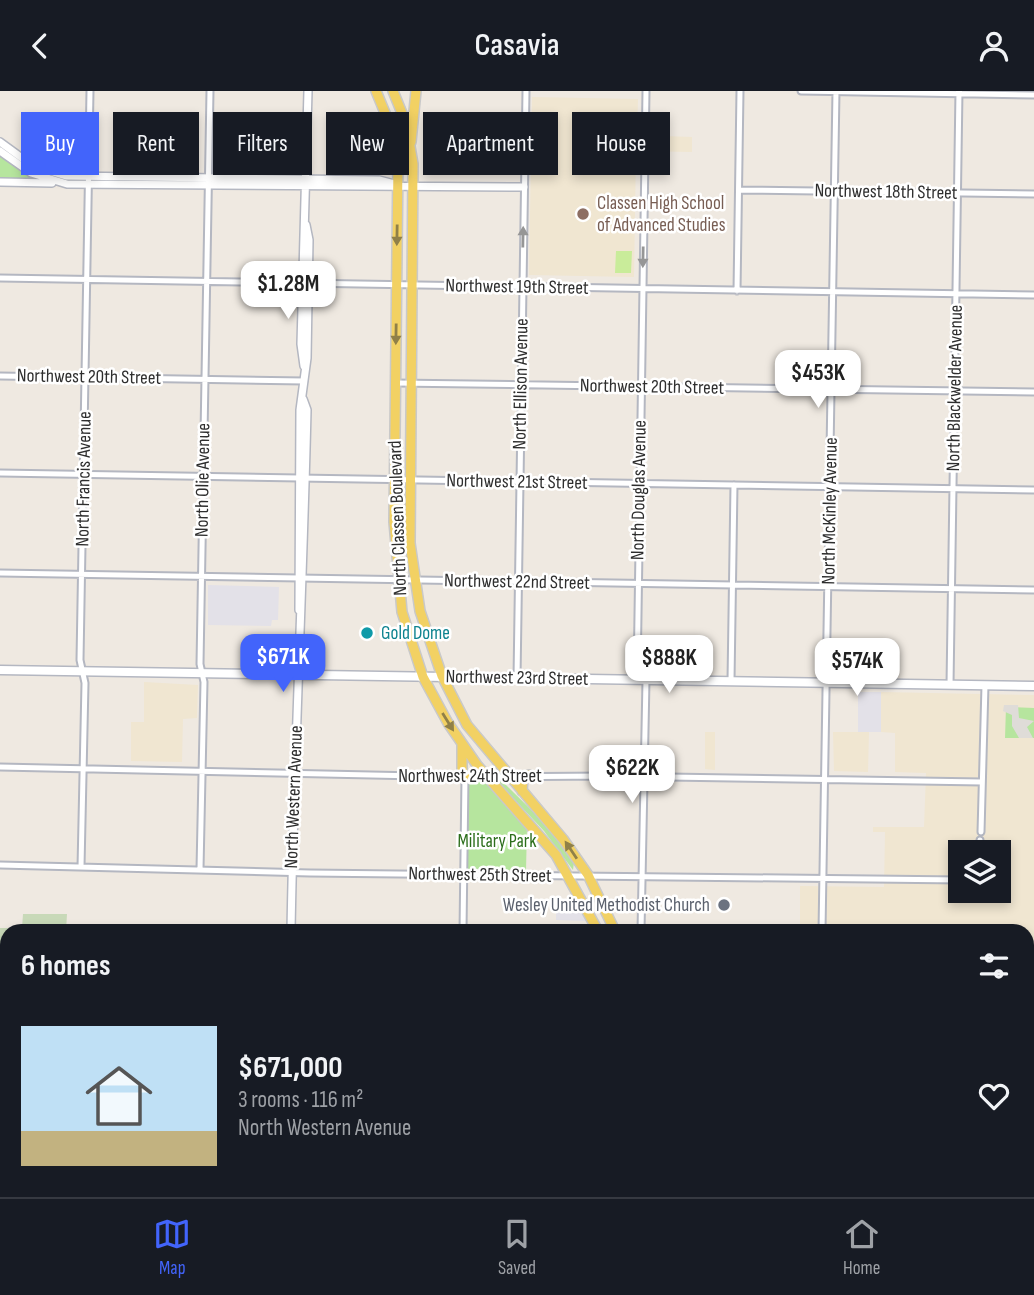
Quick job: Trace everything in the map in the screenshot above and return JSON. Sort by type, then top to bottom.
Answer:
[{"type":"main road","name":"North Classen Boulevard","points":[[376,91],[394,139],[398,185],[395,480],[397,580],[402,612],[423,677],[462,745],[541,835],[569,875],[594,924]]},
{"type":"main road","name":"North Classen Boulevard","points":[[393,91],[411,143],[414,185],[410,545],[414,580],[425,628],[442,676],[467,725],[563,839],[588,875],[612,924]]},
{"type":"main road","points":[[411,143],[416,91]]},
{"type":"main road","name":"Northwest 23rd Street","points":[[0,670],[1034,686]]},
{"type":"main road","points":[[462,745],[462,769],[465,777]]},
{"type":"main road","points":[[522,791],[522,782],[529,775]]},
{"type":"street","name":"North Francis Avenue","points":[[81,867],[85,683],[82,671],[82,575],[90,91]]},
{"type":"street","name":"North Olie Avenue","points":[[200,869],[210,91]]},
{"type":"street","name":"North Western Avenue","points":[[291,924],[300,621],[304,381],[301,358],[308,91]]},
{"type":"street","name":"North Ellison Avenue","points":[[517,678],[526,91]]},
{"type":"street","name":"North Douglas Avenue","points":[[637,680],[646,91]]},
{"type":"street","points":[[737,291],[740,91]]},
{"type":"street","points":[[801,91],[1034,95]]},
{"type":"street","name":"North McKinley Avenue","points":[[822,924],[836,91]]},
{"type":"street","name":"North Blackwelder Avenue","points":[[950,685],[959,92]]},
{"type":"street","points":[[0,142],[39,169],[89,180],[345,184],[392,180],[398,185],[524,187]]},
{"type":"street","points":[[0,151],[31,173],[67,184]]},
{"type":"street","points":[[0,182],[67,184],[89,180]]},
{"type":"street","name":"Northwest 18th Street","points":[[739,190],[1034,194]]},
{"type":"street","name":"Northwest 19th Street","points":[[0,278],[1034,295]]},
{"type":"street","name":"Northwest 20th Street","points":[[0,376],[304,381]]},
{"type":"street","name":"Northwest 20th Street","points":[[396,383],[1034,392]]},
{"type":"street","name":"Northwest 21st Street","points":[[0,473],[1034,490]]},
{"type":"street","points":[[731,681],[734,485]]},
{"type":"street","name":"Northwest 22nd Street","points":[[0,573],[1034,590]]},
{"type":"street","points":[[641,924],[646,680]]},
{"type":"street","points":[[981,832],[985,685]]},
{"type":"street","name":"Northwest 24th Street","points":[[0,767],[465,777],[529,775],[982,782]]},
{"type":"street","points":[[463,924],[465,777]]},
{"type":"street","name":"Northwest 25th Street","points":[[0,865],[463,875],[948,880]]},
{"type":"shaded area","name":"Classen High School of Advanced Studies","points":[[532,97],[638,99],[638,112],[572,112],[572,175],[636,175],[634,277],[529,275],[531,175],[558,175],[558,112],[532,112]]},
{"type":"shaded area","name":"Classen High School of Advanced Studies","points":[[670,136],[692,137],[692,152],[670,152]]},
{"type":"shaded area","points":[[208,585],[279,587],[278,620],[272,620],[271,626],[208,625]]},
{"type":"shaded area","points":[[144,682],[198,685],[197,718],[183,719],[182,762],[131,761],[131,722],[144,722]]},
{"type":"shaded area","points":[[858,692],[881,692],[881,732],[858,732]]},
{"type":"shaded area","points":[[881,692],[1034,695],[1034,924],[800,924],[800,886],[884,887],[885,832],[873,832],[873,827],[924,827],[926,773],[895,772],[895,733],[881,732]]},
{"type":"shaded area","points":[[1004,705],[1018,705],[1019,718],[1034,721],[1027,727],[1033,738],[1019,738],[1012,726],[1012,715],[1003,711]]},
{"type":"shaded area","points":[[705,732],[715,732],[715,770],[705,769]]},
{"type":"shaded area","points":[[833,732],[869,732],[868,772],[834,771]]},
{"type":"shaded area","points":[[556,902],[578,903],[586,921],[556,920]]},
{"type":"green space","points":[[0,155],[21,169],[21,175],[30,175],[36,179],[0,178]]},
{"type":"green space","points":[[616,251],[632,251],[631,273],[615,273]]},
{"type":"green space","points":[[1006,707],[1034,708],[1034,738],[1005,738]]},
{"type":"green space","points":[[499,778],[557,839],[574,862],[573,870],[544,831],[499,783]]},
{"type":"green space","name":"Military Park","points":[[485,781],[527,827],[526,871],[467,869],[469,783]]},
{"type":"green space","points":[[23,914],[67,914],[66,924],[22,924]]},
{"type":"place","name":"Classen High School of Advanced Studies","points":[[583,214]]},
{"type":"place","name":"Gold Dome","points":[[367,633]]},
{"type":"place","name":"Wesley United Methodist Church","points":[[724,905]]}]
